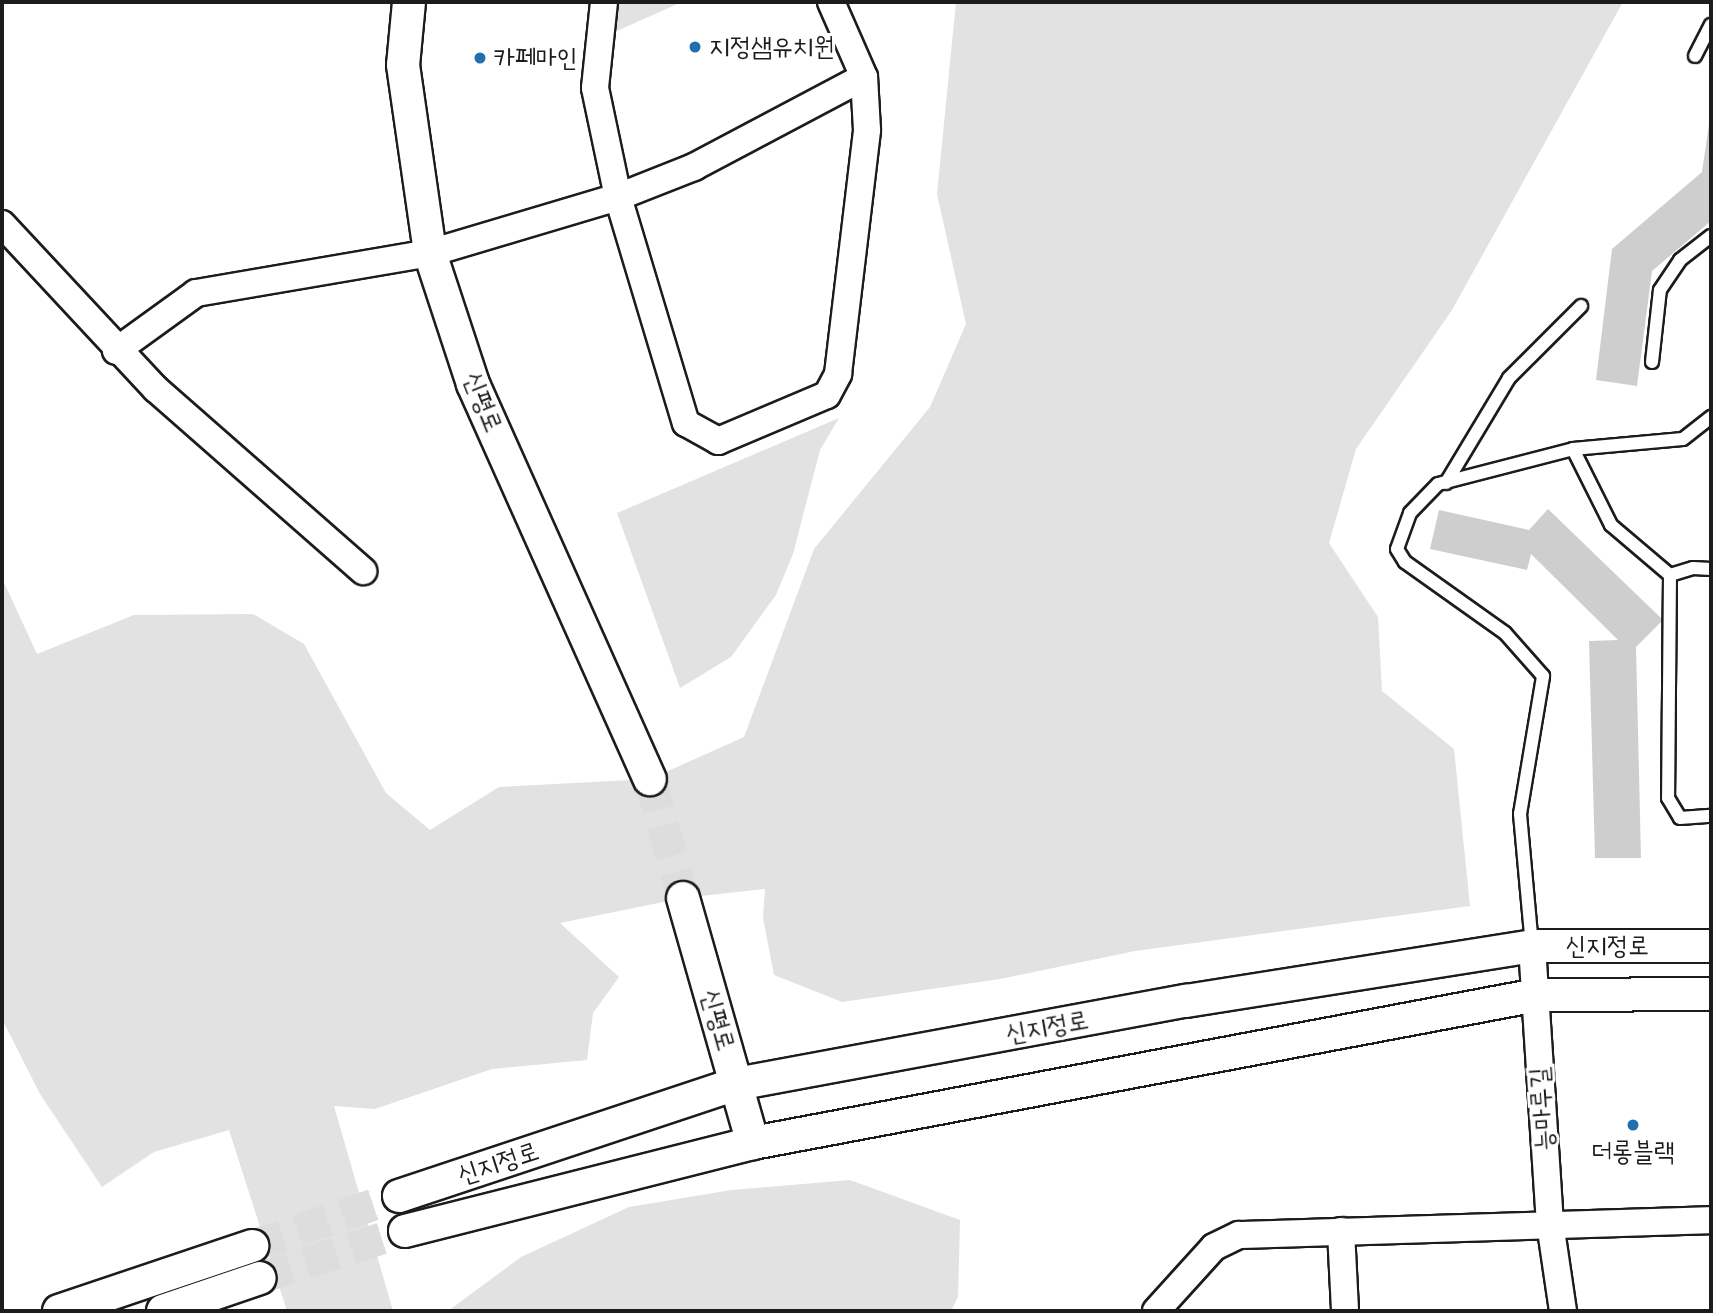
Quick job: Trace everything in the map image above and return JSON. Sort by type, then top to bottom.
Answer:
[{"type":"street","name":"신평로","points":[[409,2],[403,65],[430,253],[473,384],[650,779]]},
{"type":"street","points":[[604,2],[595,88],[618,197],[686,423],[718,441],[827,396],[838,374],[867,130],[864,77],[831,2]]},
{"type":"street","points":[[116,351],[196,293],[430,253],[618,197],[694,167],[864,77]]},
{"type":"street","points":[[2,223],[116,351],[363,571]]},
{"type":"street","name":"신평로","points":[[683,898],[753,1143]]},
{"type":"street","name":"신지정로","points":[[400,1196],[736,1084],[1186,1001],[1532,946],[1711,946]]},
{"type":"street","name":"능마루길","points":[[1532,946],[1550,1223],[1563,1311]]},
{"type":"street","name":"신지정로","points":[[405,1231],[753,1143],[1537,995],[1711,994]]},
{"type":"street","points":[[1156,1311],[1214,1247],[1239,1235],[1550,1223],[1711,1220]]},
{"type":"street","points":[[1340,1231],[1345,1311]]},
{"type":"street","points":[[58,1311],[252,1245]]},
{"type":"street","points":[[163,1311],[260,1278]]},
{"type":"lane","points":[[1695,56],[1711,25]]},
{"type":"lane","points":[[1653,362],[1660,290],[1680,260],[1711,236]]},
{"type":"lane","points":[[1446,483],[1509,378],[1581,306]]},
{"type":"lane","points":[[1532,946],[1520,814],[1543,676],[1505,633],[1405,562],[1397,548],[1410,513],[1438,484],[1573,449],[1683,439],[1711,416]]},
{"type":"lane","points":[[1573,449],[1611,525],[1670,575]]},
{"type":"lane","points":[[1670,575],[1693,568],[1711,569]]},
{"type":"lane","points":[[1670,575],[1668,798],[1680,818],[1711,816]]},
{"type":"shaded area","points":[[614,2],[682,2],[610,34]]},
{"type":"shaded area","points":[[956,2],[1623,2],[1452,310],[1356,449],[1329,543],[1378,617],[1382,691],[1454,749],[1470,906],[1135,951],[1000,979],[842,1002],[774,975],[763,918],[765,889],[683,898],[560,923],[619,977],[593,1013],[587,1060],[492,1069],[375,1109],[334,1106],[393,1311],[287,1311],[229,1130],[154,1152],[102,1187],[40,1094],[2,1019],[2,578],[37,654],[134,615],[253,614],[304,644],[386,793],[430,830],[499,787],[650,779],[744,737],[814,549],[930,407],[966,324],[937,194]]},
{"type":"shaded area","points":[[839,418],[820,450],[793,554],[776,595],[731,657],[680,688],[617,513]]},
{"type":"shaded area","points":[[850,1180],[960,1220],[958,1297],[951,1311],[448,1311],[521,1257],[629,1207],[731,1190]]},
{"type":"building","points":[[1711,110],[1711,221],[1652,271],[1637,386],[1596,380],[1612,249],[1702,172]]},
{"type":"building","points":[[1548,509],[1663,620],[1636,647],[1641,858],[1595,858],[1589,641],[1618,640],[1531,554],[1527,570],[1430,549],[1439,510],[1529,530]]},
{"type":"tunnel","points":[[650,779],[683,898]]},
{"type":"tunnel","points":[[252,1246],[399,1196]]},
{"type":"tunnel","points":[[260,1278],[405,1231]]},
{"type":"place","name":"지정샘유치원","points":[[695,47]]},
{"type":"place","name":"카페마인","points":[[480,58]]},
{"type":"place","name":"더롱블랙","points":[[1633,1125]]}]
